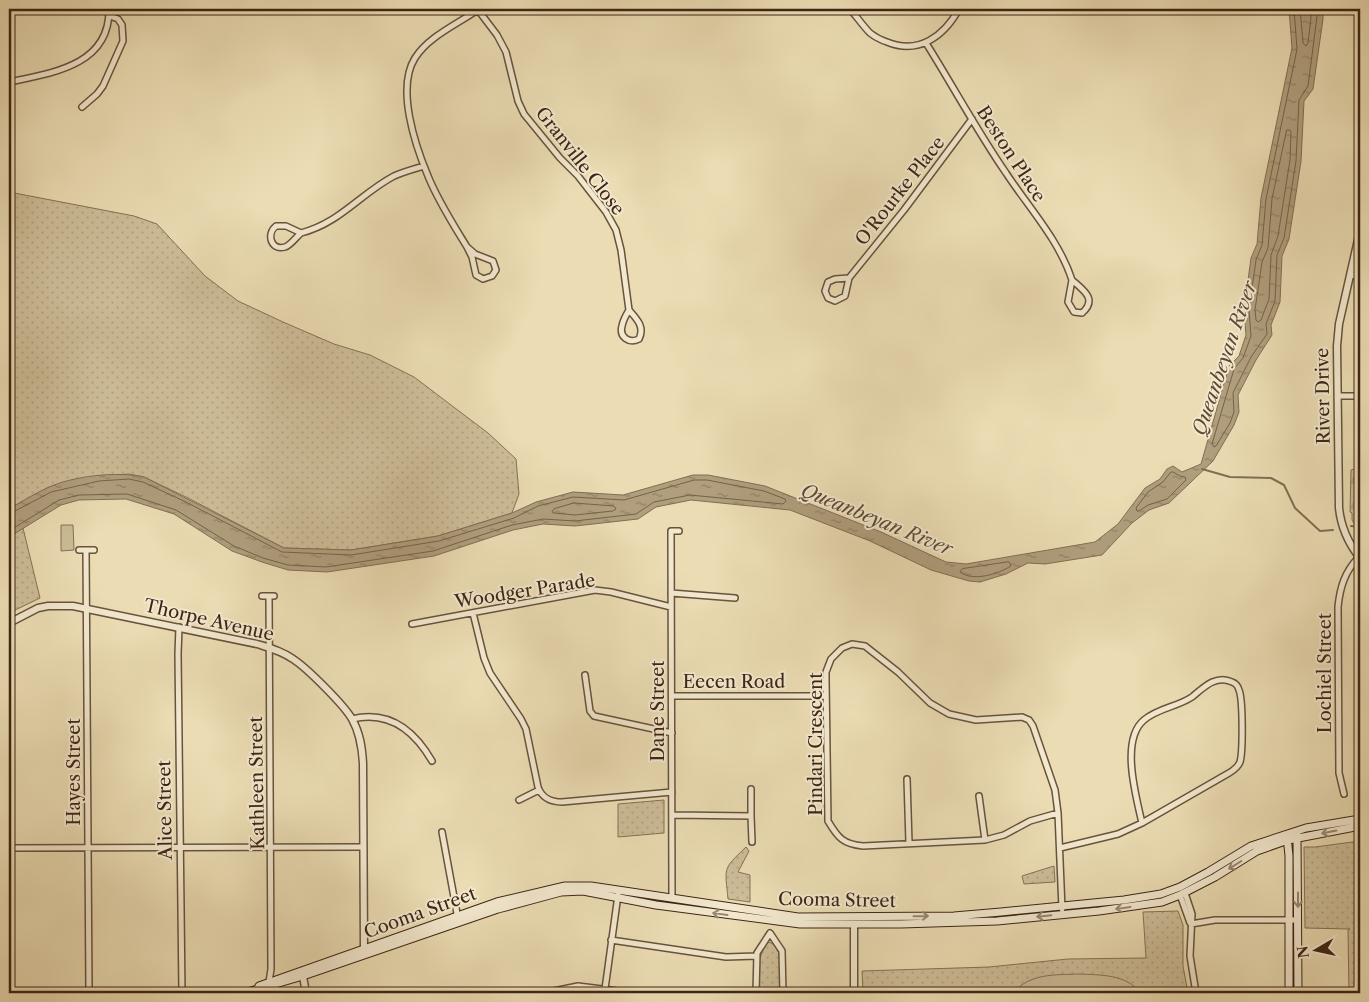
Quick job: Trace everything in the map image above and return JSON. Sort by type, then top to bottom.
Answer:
[{"type":"main road","name":"Cooma Street","points":[[1287,837],[1297,830],[1329,823],[1358,823]]},
{"type":"main road","name":"Cooma Street","points":[[854,920],[978,922],[1162,902],[1181,892],[1208,872],[1251,846],[1287,837],[1297,838],[1358,823]]},
{"type":"main road","points":[[1297,830],[1298,993]]},
{"type":"main road","points":[[1287,837],[1290,993]]},
{"type":"main road","name":"Cooma Street","points":[[458,919],[497,902],[565,886],[582,885],[672,898],[803,924],[954,916],[1143,898],[1181,892]]},
{"type":"main road","name":"Cooma Street","points":[[255,989],[276,985],[302,973],[458,919],[561,892],[583,891],[704,912],[772,917]]},
{"type":"main road","points":[[635,900],[654,901],[672,898],[677,905],[704,912]]},
{"type":"main road","name":"Cooma Street","points":[[244,993],[278,978],[302,973]]},
{"type":"street","points":[[9,82],[56,71],[75,64],[95,51],[107,30],[110,9]]},
{"type":"street","points":[[467,247],[475,254],[493,261],[496,270],[492,276],[485,279],[479,278],[474,272],[467,247],[437,196],[424,166],[407,102],[406,90],[407,76],[422,49],[478,9]]},
{"type":"street","name":"Granville Close","points":[[478,9],[498,35],[506,52],[518,101],[524,114],[560,158],[578,176],[606,212],[616,230],[629,310],[642,330],[639,339],[635,341],[624,338],[621,332],[621,326],[629,310]]},
{"type":"street","points":[[850,9],[871,33],[880,40],[904,47],[926,43],[942,32],[959,9]]},
{"type":"street","points":[[82,107],[103,86],[123,42],[122,25],[118,19],[110,16]]},
{"type":"street","name":"Beston Place","points":[[926,43],[1011,181],[1055,243],[1066,263],[1072,280],[1087,294],[1089,305],[1082,313],[1074,312],[1068,302],[1072,280]]},
{"type":"street","name":"O'Rourke Place","points":[[849,278],[835,279],[828,282],[825,291],[828,298],[835,301],[842,298],[847,291],[849,278],[904,210],[972,120]]},
{"type":"street","points":[[301,233],[280,225],[273,229],[270,239],[273,244],[283,247],[301,233],[324,225],[395,176],[424,166]]},
{"type":"street","name":"River Drive","points":[[1360,231],[1337,336],[1340,518],[1346,537],[1360,557]]},
{"type":"street","points":[[474,267],[477,260],[486,257]]},
{"type":"street","points":[[1351,275],[1360,277]]},
{"type":"street","points":[[1338,396],[1360,396]]},
{"type":"street","name":"Dane Street","points":[[672,898],[671,531],[679,531]]},
{"type":"street","points":[[79,550],[94,550]]},
{"type":"street","name":"Hayes Street","points":[[86,550],[89,993]]},
{"type":"street","name":"Lochiel Street","points":[[1344,794],[1339,773],[1338,607],[1344,579],[1351,566],[1360,557]]},
{"type":"street","name":"Woodger Parade","points":[[412,624],[595,590],[611,592],[671,607]]},
{"type":"street","points":[[671,593],[736,598]]},
{"type":"street","name":"Kathleen Street","points":[[262,596],[271,596],[269,648],[272,968],[269,982]]},
{"type":"street","name":"Thorpe Avenue","points":[[9,623],[38,608],[48,606],[86,608],[269,648],[294,659],[340,702],[352,719],[360,739],[362,751],[364,952]]},
{"type":"street","points":[[473,613],[488,668],[521,718],[526,730],[539,790],[548,799],[562,802],[672,792]]},
{"type":"street","name":"Alice Street","points":[[179,627],[182,993]]},
{"type":"street","name":"Pindari Crescent","points":[[1058,813],[1030,820],[1004,835],[985,840],[863,846],[845,842],[839,837],[828,821],[826,672],[831,658],[842,648],[852,644],[865,646],[898,672],[930,703],[949,714],[976,720],[1022,717],[1029,720],[1033,726],[1055,790],[1058,813],[1063,914]]},
{"type":"street","points":[[585,675],[590,711],[594,716],[672,733]]},
{"type":"street","points":[[1060,848],[1118,834],[1142,823],[1238,766],[1241,754],[1241,696],[1233,682],[1221,679],[1215,680],[1187,700],[1164,708],[1142,721],[1132,742],[1132,764],[1142,823]]},
{"type":"street","name":"Eecen Road","points":[[672,696],[826,696]]},
{"type":"street","points":[[352,719],[373,716],[398,725],[415,736],[432,761]]},
{"type":"street","points":[[907,778],[909,843]]},
{"type":"street","points":[[751,789],[752,842]]},
{"type":"street","points":[[519,800],[539,790]]},
{"type":"street","points":[[979,796],[985,840]]},
{"type":"street","points":[[672,815],[751,816]]},
{"type":"street","points":[[442,832],[458,919]]},
{"type":"street","points":[[9,848],[363,847]]},
{"type":"street","points":[[607,990],[611,940],[619,890]]},
{"type":"street","points":[[1181,892],[1190,924],[1191,965],[1196,993]]},
{"type":"street","points":[[756,993],[757,956],[760,947],[770,933],[772,917]]},
{"type":"street","points":[[854,920],[854,993]]},
{"type":"street","points":[[1190,924],[1215,920],[1298,920]]},
{"type":"street","points":[[770,933],[782,951],[783,993]]},
{"type":"street","points":[[611,940],[726,957],[757,956]]},
{"type":"street","points":[[272,968],[278,978]]},
{"type":"street","points":[[302,973],[306,993]]},
{"type":"street","points":[[544,993],[578,986],[634,993]]},
{"type":"green space","points":[[9,192],[134,216],[157,224],[205,276],[238,301],[334,344],[370,355],[414,377],[488,433],[516,459],[519,494],[512,513],[438,536],[351,550],[284,548],[188,498],[144,477],[129,474],[99,476],[49,487],[9,509]]},
{"type":"green space","points":[[1360,467],[1360,534],[1350,512],[1351,470]]},
{"type":"green space","points":[[61,525],[73,525],[74,550],[61,551]]},
{"type":"green space","points":[[23,528],[40,598],[9,613],[9,537]]},
{"type":"green space","points":[[664,800],[664,833],[618,837],[618,804]]},
{"type":"green space","points":[[1360,841],[1360,993],[1349,993],[1348,930],[1350,929],[1305,928],[1304,847]]},
{"type":"green space","points":[[746,847],[749,851],[738,872],[750,875],[750,902],[728,899],[726,881],[729,865]]},
{"type":"green space","points":[[1054,866],[1055,882],[1024,884],[1022,876]]},
{"type":"green space","points":[[1178,911],[1183,925],[1183,966],[1188,993],[863,993],[862,971],[989,967],[1068,959],[1146,958],[1143,912]]},
{"type":"green space","points":[[768,942],[777,949],[780,956],[781,993],[759,993],[760,960]]},
{"type":"green space","points":[[1079,974],[1104,975],[1121,979],[1135,987],[1140,993],[1013,993],[1020,986],[1035,978]]},
{"type":"water","points":[[1289,9],[1323,9],[1323,19],[1313,89],[1304,101],[1301,161],[1289,239],[1282,256],[1280,302],[1271,325],[1272,335],[1256,360],[1238,395],[1239,412],[1234,425],[1213,461],[1169,503],[1149,510],[1132,523],[1102,555],[1045,564],[1028,563],[1006,574],[980,582],[969,581],[931,570],[870,541],[790,510],[691,500],[656,507],[638,519],[575,526],[543,524],[513,530],[434,556],[327,572],[288,570],[262,562],[232,551],[174,514],[126,499],[79,500],[61,505],[9,537],[9,509],[57,484],[95,476],[121,474],[144,477],[284,548],[351,550],[438,536],[512,513],[536,502],[573,492],[623,495],[693,475],[708,475],[765,486],[881,532],[946,562],[966,564],[1095,542],[1118,524],[1145,488],[1160,479],[1167,469],[1173,466],[1182,472],[1201,464],[1229,366],[1239,356],[1246,335],[1244,310],[1251,258],[1257,244],[1261,198],[1292,48]]},
{"type":"waterway","points":[[1202,469],[1230,477],[1271,478],[1284,485],[1295,508],[1320,531],[1333,530]]},
{"type":"waterway","points":[[1351,526],[1360,527]]},
{"type":"water label","name":"Queanbeyan River","points":[[1224,358]]},
{"type":"water label","name":"Queanbeyan River","points":[[877,519]]}]
